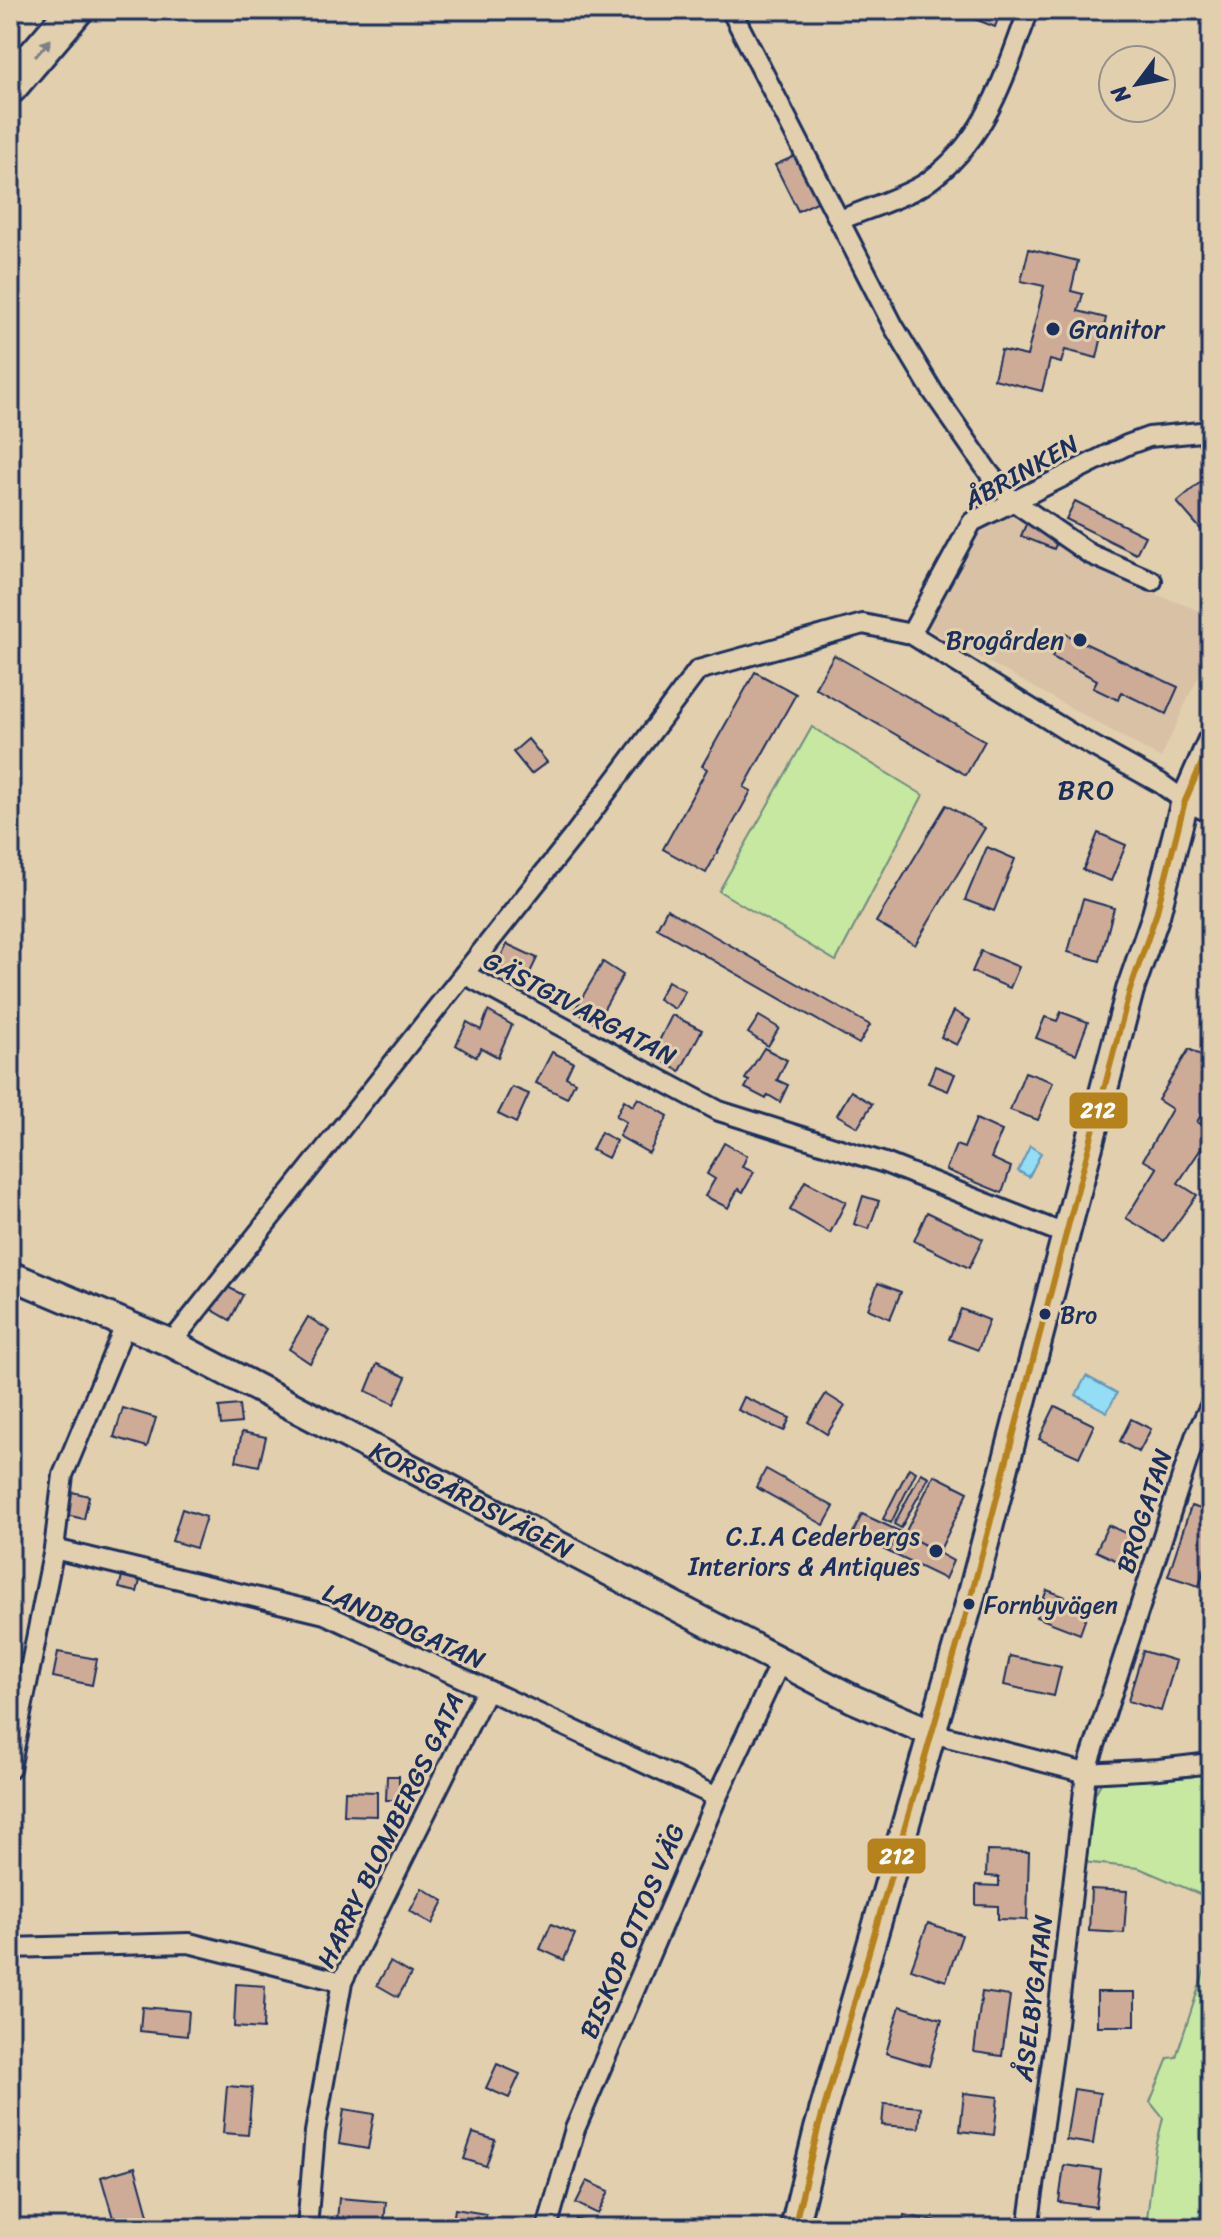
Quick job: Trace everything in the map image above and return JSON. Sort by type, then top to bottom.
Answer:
[{"type":"highway","points":[[10,50],[44,10]]},
{"type":"highway","points":[[10,86],[75,10]]},
{"type":"street","points":[[731,10],[894,327],[933,392],[989,473],[1013,501],[1090,554],[1152,581]]},
{"type":"street","points":[[840,220],[925,184],[971,142],[991,109],[1029,10]]},
{"type":"street","name":"ÅBRINKEN","points":[[911,634],[972,522],[1127,445],[1149,437],[1211,431]]},
{"type":"street","points":[[464,974],[575,834],[698,670],[863,624],[911,634],[1075,736],[1211,813]]},
{"type":"street","points":[[794,2228],[818,2129],[932,1733],[1130,990],[1156,915],[1185,801],[1211,742]]},
{"type":"street","name":"GÄSTGIVARGATAN","points":[[171,1343],[464,974],[719,1111],[885,1163],[1067,1235]]},
{"type":"street","name":"KORSGÅRDSVÄGEN","points":[[10,1275],[171,1343],[853,1699],[932,1733]]},
{"type":"street","points":[[10,1769],[54,1549],[63,1475],[126,1323]]},
{"type":"street","name":"BROGATAN","points":[[1086,1773],[1195,1437],[1211,1404]]},
{"type":"street","name":"LANDBOGATAN","points":[[54,1549],[325,1614],[717,1797]]},
{"type":"street","name":"BISKOP OTTOS VÄG","points":[[547,2228],[575,2129],[717,1797],[781,1660]]},
{"type":"street","name":"HARRY BLOMBERGS GATA","points":[[307,2228],[315,2132],[342,1982],[486,1691]]},
{"type":"street","points":[[932,1733],[1086,1773],[1211,1763]]},
{"type":"street","name":"ÅSELBYGATAN","points":[[1028,2228],[1055,2040],[1086,1773]]},
{"type":"street","points":[[10,1948],[189,1943],[342,1982]]},
{"type":"shaded area","name":"Brogården","points":[[1016,510],[1085,560],[1144,590],[1211,615],[1211,654],[1161,758],[924,626],[979,532]]},
{"type":"green space","points":[[812,727],[923,795],[836,961],[719,891]]},
{"type":"green space","points":[[1211,1771],[1211,1899],[1139,1868],[1083,1862],[1095,1794],[1101,1783],[1191,1777]]},
{"type":"green space","points":[[1211,1950],[1211,2228],[1146,2228],[1155,2151],[1163,2118],[1150,2102],[1168,2058],[1176,2057]]},
{"type":"water","points":[[1030,1146],[1041,1153],[1029,1177],[1018,1171]]},
{"type":"water","points":[[1086,1376],[1117,1393],[1107,1412],[1076,1395]]},
{"type":"building","points":[[960,10],[1001,10],[995,27],[959,13]]},
{"type":"building","points":[[797,155],[819,201],[798,211],[775,165]]},
{"type":"building","points":[[1029,249],[1078,261],[1071,291],[1083,294],[1078,311],[1106,318],[1097,358],[1065,350],[1061,363],[1050,360],[1042,391],[994,379],[1001,350],[1027,356],[1044,286],[1021,281]]},
{"type":"building","points":[[1204,479],[1211,486],[1211,541],[1177,502]]},
{"type":"building","points":[[1075,501],[1145,536],[1136,554],[1066,519]]},
{"type":"building","points":[[1027,522],[1060,535],[1054,549],[1021,536]]},
{"type":"building","points":[[1063,633],[1178,687],[1166,714],[1121,692],[1118,700],[1093,688],[1097,680],[1052,657]]},
{"type":"building","points":[[834,655],[985,741],[966,775],[815,688]]},
{"type":"building","points":[[755,672],[796,694],[744,787],[751,791],[706,873],[663,849],[707,769],[702,766]]},
{"type":"building","points":[[528,739],[547,762],[531,774],[513,752]]},
{"type":"building","points":[[946,805],[985,828],[915,945],[876,922]]},
{"type":"building","points":[[1098,833],[1126,845],[1111,881],[1083,870]]},
{"type":"building","points":[[987,847],[1015,859],[994,911],[965,900]]},
{"type":"building","points":[[1083,899],[1114,908],[1100,961],[1068,952]]},
{"type":"building","points":[[667,909],[870,1025],[859,1044],[657,928]]},
{"type":"building","points":[[507,944],[537,958],[527,979],[497,964]]},
{"type":"building","points":[[981,951],[1019,967],[1010,988],[972,972]]},
{"type":"building","points":[[603,962],[623,975],[596,1023],[574,1011]]},
{"type":"building","points":[[668,981],[685,991],[675,1009],[658,999]]},
{"type":"building","points":[[488,1011],[512,1025],[498,1057],[481,1048],[476,1057],[456,1045],[467,1022],[481,1030]]},
{"type":"building","points":[[954,1011],[970,1020],[957,1045],[941,1037]]},
{"type":"building","points":[[1061,1012],[1088,1022],[1076,1054],[1036,1038],[1045,1017],[1057,1021]]},
{"type":"building","points":[[672,1015],[702,1030],[680,1071],[652,1055]]},
{"type":"building","points":[[759,1016],[779,1028],[768,1046],[748,1033]]},
{"type":"building","points":[[764,1048],[787,1060],[777,1080],[788,1085],[780,1102],[768,1095],[766,1099],[745,1088],[749,1081],[745,1079]]},
{"type":"building","points":[[1189,1049],[1211,1061],[1211,1098],[1197,1122],[1211,1134],[1178,1183],[1197,1195],[1164,1241],[1126,1218],[1157,1168],[1143,1160],[1172,1109],[1158,1100]]},
{"type":"building","points":[[552,1052],[573,1062],[566,1077],[575,1082],[567,1098],[536,1083]]},
{"type":"building","points":[[935,1066],[955,1074],[948,1091],[928,1083]]},
{"type":"building","points":[[1025,1072],[1053,1082],[1038,1120],[1010,1110]]},
{"type":"building","points":[[512,1087],[529,1094],[516,1123],[498,1114]]},
{"type":"building","points":[[851,1091],[872,1104],[858,1127],[837,1115]]},
{"type":"building","points":[[638,1098],[668,1116],[649,1153],[619,1136],[626,1122],[616,1116],[624,1100],[633,1106]]},
{"type":"building","points":[[976,1119],[1002,1131],[991,1158],[1011,1167],[1002,1193],[946,1170],[956,1145],[964,1148]]},
{"type":"building","points":[[601,1132],[616,1141],[608,1158],[592,1150]]},
{"type":"building","points":[[724,1143],[747,1156],[742,1167],[754,1172],[743,1192],[738,1189],[728,1208],[705,1196],[715,1179],[707,1174]]},
{"type":"building","points":[[805,1181],[846,1202],[830,1233],[790,1210]]},
{"type":"building","points":[[863,1196],[879,1201],[869,1229],[854,1224]]},
{"type":"building","points":[[927,1212],[983,1239],[969,1268],[914,1241]]},
{"type":"building","points":[[878,1283],[901,1292],[890,1319],[868,1309]]},
{"type":"building","points":[[222,1284],[243,1295],[230,1320],[209,1308]]},
{"type":"building","points":[[961,1309],[989,1320],[978,1350],[949,1339]]},
{"type":"building","points":[[308,1317],[330,1331],[310,1363],[289,1349]]},
{"type":"building","points":[[377,1364],[406,1377],[394,1404],[366,1391]]},
{"type":"building","points":[[826,1394],[845,1406],[827,1434],[808,1422]]},
{"type":"building","points":[[744,1397],[790,1418],[784,1431],[738,1410]]},
{"type":"building","points":[[239,1405],[241,1423],[221,1425],[219,1407]]},
{"type":"building","points":[[1055,1406],[1094,1425],[1079,1457],[1039,1439]]},
{"type":"building","points":[[123,1408],[156,1418],[147,1447],[114,1437]]},
{"type":"building","points":[[1131,1419],[1151,1429],[1139,1452],[1120,1441]]},
{"type":"building","points":[[242,1432],[266,1437],[259,1466],[236,1461]]},
{"type":"building","points":[[909,1468],[916,1472],[891,1523],[883,1519]]},
{"type":"building","points":[[766,1469],[834,1507],[824,1525],[756,1487]]},
{"type":"building","points":[[921,1473],[929,1477],[901,1528],[894,1524]]},
{"type":"building","points":[[934,1475],[968,1492],[939,1552],[904,1535]]},
{"type":"building","points":[[68,1491],[89,1496],[84,1519],[62,1514]]},
{"type":"building","points":[[1191,1506],[1211,1512],[1211,1548],[1199,1586],[1168,1576]]},
{"type":"building","points":[[182,1509],[206,1517],[196,1548],[172,1541]]},
{"type":"building","points":[[862,1514],[899,1531],[889,1552],[852,1535]]},
{"type":"building","points":[[1108,1525],[1136,1538],[1124,1564],[1096,1551]]},
{"type":"building","points":[[899,1531],[953,1561],[945,1579],[889,1552]]},
{"type":"building","points":[[123,1572],[141,1577],[137,1592],[119,1588]]},
{"type":"building","points":[[1047,1590],[1090,1606],[1080,1634],[1036,1617]]},
{"type":"building","points":[[1143,1651],[1176,1661],[1161,1711],[1128,1701]]},
{"type":"building","points":[[58,1652],[97,1659],[92,1685],[53,1677]]},
{"type":"building","points":[[1010,1656],[1061,1667],[1054,1696],[1004,1685]]},
{"type":"building","points":[[387,1776],[399,1776],[399,1800],[386,1800]]},
{"type":"building","points":[[345,1791],[377,1792],[377,1816],[344,1815]]},
{"type":"building","points":[[987,1851],[1029,1852],[1027,1920],[998,1919],[998,1906],[976,1905],[976,1885],[999,1886],[999,1877],[986,1876]]},
{"type":"building","points":[[422,1888],[444,1901],[432,1924],[410,1911]]},
{"type":"building","points":[[1091,1889],[1127,1891],[1124,1933],[1089,1931]]},
{"type":"building","points":[[928,1923],[962,1935],[946,1981],[911,1969]]},
{"type":"building","points":[[551,1924],[575,1934],[564,1960],[540,1949]]},
{"type":"building","points":[[390,1962],[411,1974],[398,1997],[377,1985]]},
{"type":"building","points":[[236,1984],[265,1986],[263,2029],[234,2027]]},
{"type":"building","points":[[982,1992],[1010,1996],[1002,2056],[974,2052]]},
{"type":"building","points":[[1097,1992],[1135,1992],[1135,2026],[1097,2026]]},
{"type":"building","points":[[900,2006],[942,2019],[929,2066],[886,2053]]},
{"type":"building","points":[[142,2007],[189,2011],[187,2036],[140,2031]]},
{"type":"building","points":[[497,2064],[520,2074],[509,2098],[486,2088]]},
{"type":"building","points":[[227,2086],[252,2088],[248,2135],[223,2133]]},
{"type":"building","points":[[1074,2089],[1100,2093],[1093,2144],[1066,2140]]},
{"type":"building","points":[[964,2093],[998,2097],[994,2135],[960,2131]]},
{"type":"building","points":[[884,2104],[921,2107],[919,2128],[882,2125]]},
{"type":"building","points":[[344,2109],[374,2114],[368,2149],[339,2144]]},
{"type":"building","points":[[473,2133],[495,2140],[486,2166],[464,2159]]},
{"type":"building","points":[[1064,2165],[1101,2170],[1096,2207],[1059,2202]]},
{"type":"building","points":[[135,2167],[150,2222],[130,2228],[116,2228],[101,2177]]},
{"type":"building","points":[[587,2181],[609,2191],[598,2214],[576,2203]]},
{"type":"building","points":[[339,2198],[386,2202],[384,2223],[337,2220]]},
{"type":"building","points":[[455,2209],[486,2214],[484,2228],[452,2228]]},
{"type":"building","points":[[904,2215],[945,2223],[944,2228],[902,2228]]},
{"type":"building","points":[[576,2219],[599,2227],[599,2228],[573,2228]]},
{"type":"transit line","name":"212","points":[[794,2228],[818,2129],[969,1604],[1130,990],[1156,915],[1185,801],[1211,742]]},
{"type":"place","name":"Granitor","points":[[1053,329]]},
{"type":"place","name":"Brogården","points":[[1080,640]]},
{"type":"place","name":"Bro","points":[[1045,1314]]},
{"type":"place","name":"C.I.A Cederbergs Interiors & Antiques","points":[[936,1551]]},
{"type":"place","name":"Fornbyvägen","points":[[969,1604]]},
{"type":"district","name":"BRO","points":[[1087,789]]}]
